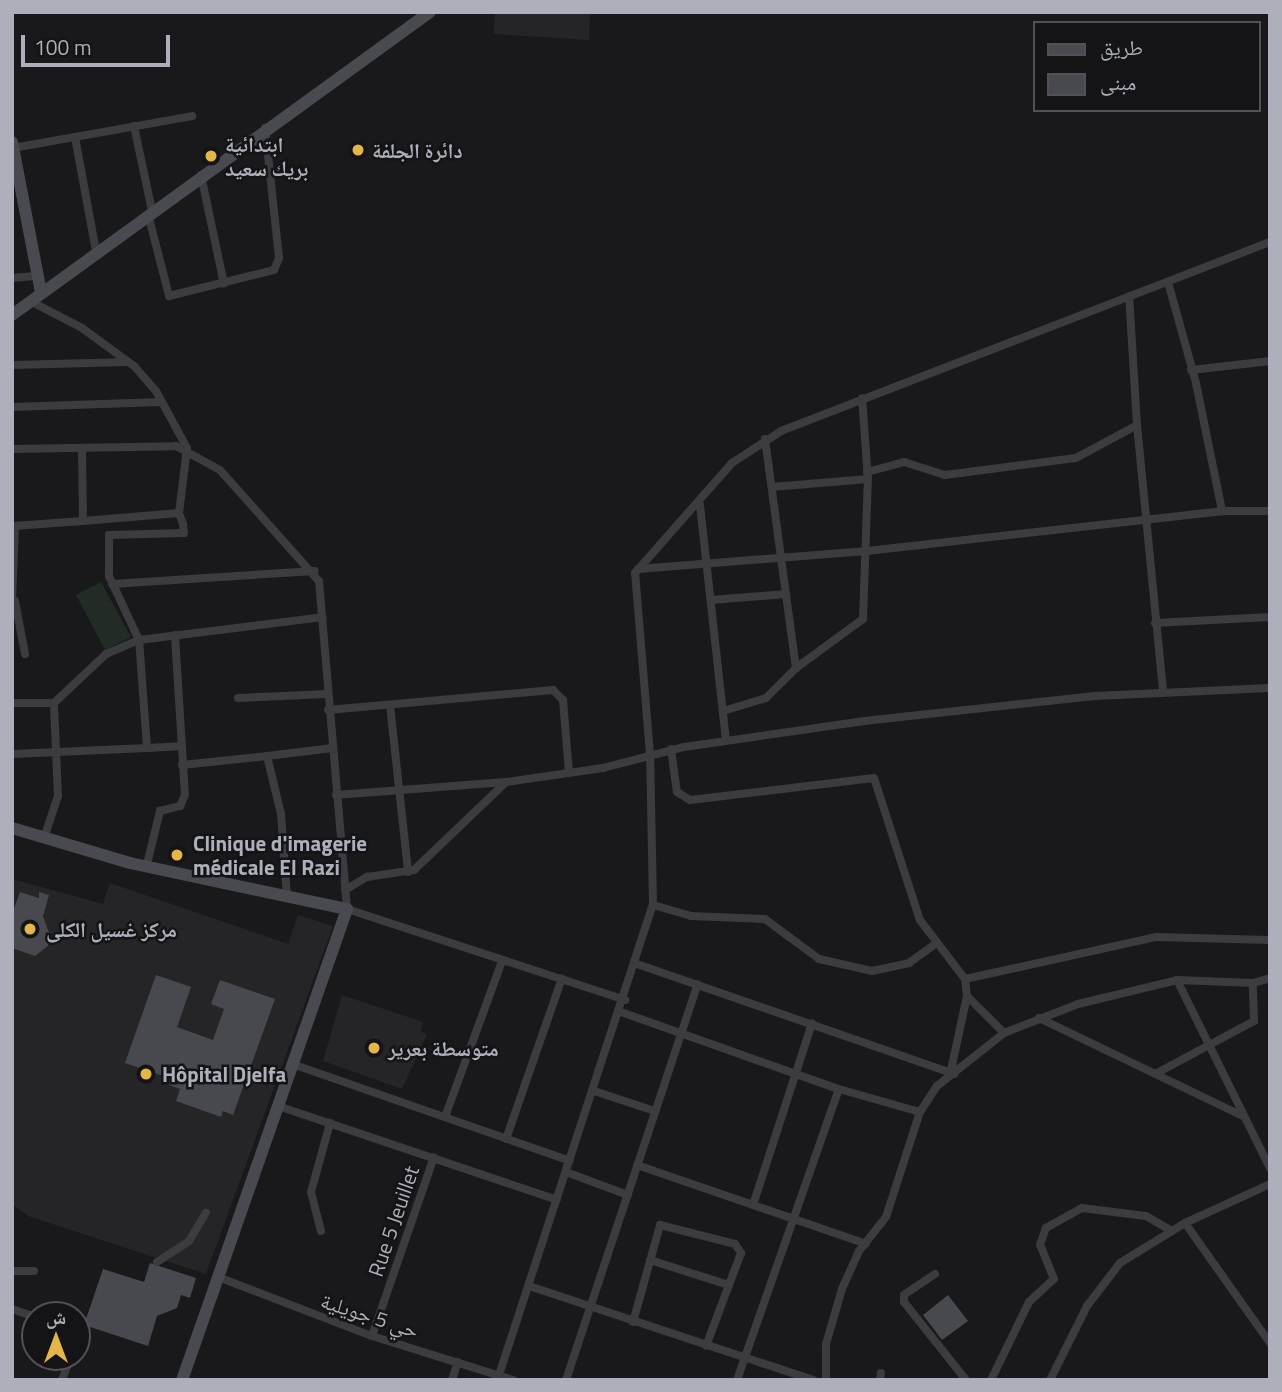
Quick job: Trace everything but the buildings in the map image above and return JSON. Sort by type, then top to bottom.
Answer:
[{"type":"street","points":[[12,315],[265,128],[430,12]]},
{"type":"street","points":[[41,292],[13,145],[192,116]]},
{"type":"street","points":[[134,126],[166,294],[224,284],[278,265],[265,128]]},
{"type":"street","points":[[75,137],[96,251]]},
{"type":"street","points":[[201,175],[224,284]]},
{"type":"street","points":[[499,1375],[637,964],[653,905],[650,754],[633,583],[638,569],[700,505],[732,463],[765,439],[862,398],[1270,242]]},
{"type":"street","points":[[12,278],[37,276]]},
{"type":"street","points":[[1168,282],[1191,370],[1222,511]]},
{"type":"street","points":[[1129,296],[1143,519],[1163,692]]},
{"type":"street","points":[[30,301],[82,328],[128,362],[162,402],[187,448],[220,470],[315,571],[323,617],[328,710],[347,909],[281,1107],[182,1380]]},
{"type":"street","points":[[1191,370],[1270,361]]},
{"type":"street","points":[[12,365],[128,362]]},
{"type":"street","points":[[723,711],[756,705],[796,668],[863,619],[867,476],[862,398]]},
{"type":"street","points":[[12,407],[162,402]]},
{"type":"street","points":[[772,487],[867,476],[904,462],[944,475],[1076,458],[1137,425]]},
{"type":"street","points":[[765,439],[796,668]]},
{"type":"street","points":[[82,448],[83,521]]},
{"type":"street","points":[[12,449],[187,448]]},
{"type":"street","points":[[109,535],[184,533],[179,513],[187,448]]},
{"type":"street","points":[[700,505],[726,741]]},
{"type":"street","points":[[638,569],[867,551],[1222,511],[1269,512]]},
{"type":"street","points":[[25,654],[13,603],[13,526],[179,513]]},
{"type":"street","points":[[110,520],[112,584],[139,640],[147,748]]},
{"type":"street","points":[[112,584],[315,571]]},
{"type":"street","points":[[711,600],[786,594]]},
{"type":"street","points":[[12,703],[54,703],[107,654],[139,640],[323,617]]},
{"type":"street","points":[[1155,623],[1270,617]]},
{"type":"street","points":[[147,864],[160,811],[184,803],[175,635]]},
{"type":"street","points":[[337,795],[506,782],[569,773],[650,754],[726,741],[1163,692],[1270,688]]},
{"type":"street","points":[[328,710],[558,692],[569,773]]},
{"type":"street","points":[[239,698],[327,694]]},
{"type":"street","points":[[44,838],[58,796],[54,752],[54,703]]},
{"type":"street","points":[[390,705],[408,872]]},
{"type":"street","points":[[12,754],[180,746]]},
{"type":"street","points":[[182,765],[333,748]]},
{"type":"street","points":[[671,750],[677,792],[690,800],[874,778],[911,897],[934,945],[964,979],[967,996],[953,1072]]},
{"type":"street","points":[[267,756],[281,814],[291,886],[287,896]]},
{"type":"street","points":[[345,890],[368,877],[408,872],[506,782]]},
{"type":"street","points":[[12,828],[147,864],[347,909],[625,1000]]},
{"type":"street","points":[[653,905],[691,916],[765,919],[819,959],[872,971],[909,963],[934,945]]},
{"type":"street","points":[[964,979],[1156,937],[1270,940]]},
{"type":"street","points":[[445,1117],[502,961]]},
{"type":"street","points":[[637,964],[953,1072]]},
{"type":"street","points":[[506,1139],[562,978]]},
{"type":"street","points":[[826,1380],[832,1318],[866,1244],[886,1217],[920,1112],[937,1086],[1004,1033],[1039,1018],[1177,980],[1253,983],[1270,978]]},
{"type":"street","points":[[1177,980],[1270,1168]]},
{"type":"street","points":[[1157,1073],[1254,1021],[1253,983]]},
{"type":"street","points":[[566,1380],[698,984]]},
{"type":"street","points":[[967,996],[1004,1033]]},
{"type":"street","points":[[621,1012],[839,1089],[920,1112]]},
{"type":"street","points":[[1039,1018],[1243,1116]]},
{"type":"street","points":[[753,1205],[812,1023]]},
{"type":"street","points":[[295,1065],[570,1161]]},
{"type":"street","points":[[737,1380],[839,1089]]},
{"type":"street","points":[[594,1091],[655,1111]]},
{"type":"street","points":[[281,1107],[557,1200]]},
{"type":"street","points":[[321,1231],[310,1192],[330,1123]]},
{"type":"street","name":"Rue 5 Jeuillet","points":[[372,1336],[434,1157]]},
{"type":"street","points":[[637,1166],[866,1244]]},
{"type":"street","points":[[566,1172],[628,1195]]},
{"type":"street","points":[[1050,1380],[1087,1306],[1120,1264],[1185,1223],[1270,1184]]},
{"type":"street","points":[[991,1380],[1029,1302],[1054,1279],[1040,1245],[1045,1228],[1082,1208],[1146,1216],[1171,1231]]},
{"type":"street","points":[[158,1262],[189,1241],[206,1213]]},
{"type":"street","points":[[1185,1223],[1270,1343]]},
{"type":"street","points":[[633,1322],[662,1224],[735,1244],[741,1253],[706,1346]]},
{"type":"street","points":[[650,1259],[729,1286]]},
{"type":"street","points":[[12,1271],[34,1271]]},
{"type":"street","points":[[935,1274],[904,1295],[904,1302],[966,1380]]},
{"type":"street","name":"حي 5 جويلية","points":[[218,1277],[372,1336],[513,1380]]},
{"type":"street","points":[[529,1286],[590,1310],[813,1380]]},
{"type":"street","points":[[452,1380],[458,1362]]},
{"type":"shaded area","points":[[495,12],[590,12],[589,40],[494,34]]},
{"type":"shaded area","points":[[101,582],[131,637],[105,650],[76,595]]},
{"type":"shaded area","name":"Hôpital Djelfa","points":[[12,879],[103,904],[110,883],[288,944],[298,915],[333,926],[206,1274],[28,1216],[12,1204]]},
{"type":"shaded area","name":"متوسطة بعرير","points":[[342,995],[423,1022],[421,1032],[427,1034],[402,1089],[323,1061]]},
{"type":"place","name":"دائرة الجلفة","points":[[358,150]]},
{"type":"place","name":"ابتدائية بريك سعيد","points":[[211,156]]},
{"type":"place","name":"Clinique d'imagerie médicale El Razi","points":[[177,855]]},
{"type":"place","name":"مركز غسيل الكلى","points":[[30,929]]},
{"type":"place","name":"متوسطة بعرير","points":[[374,1048]]},
{"type":"place","name":"Hôpital Djelfa","points":[[146,1074]]}]
